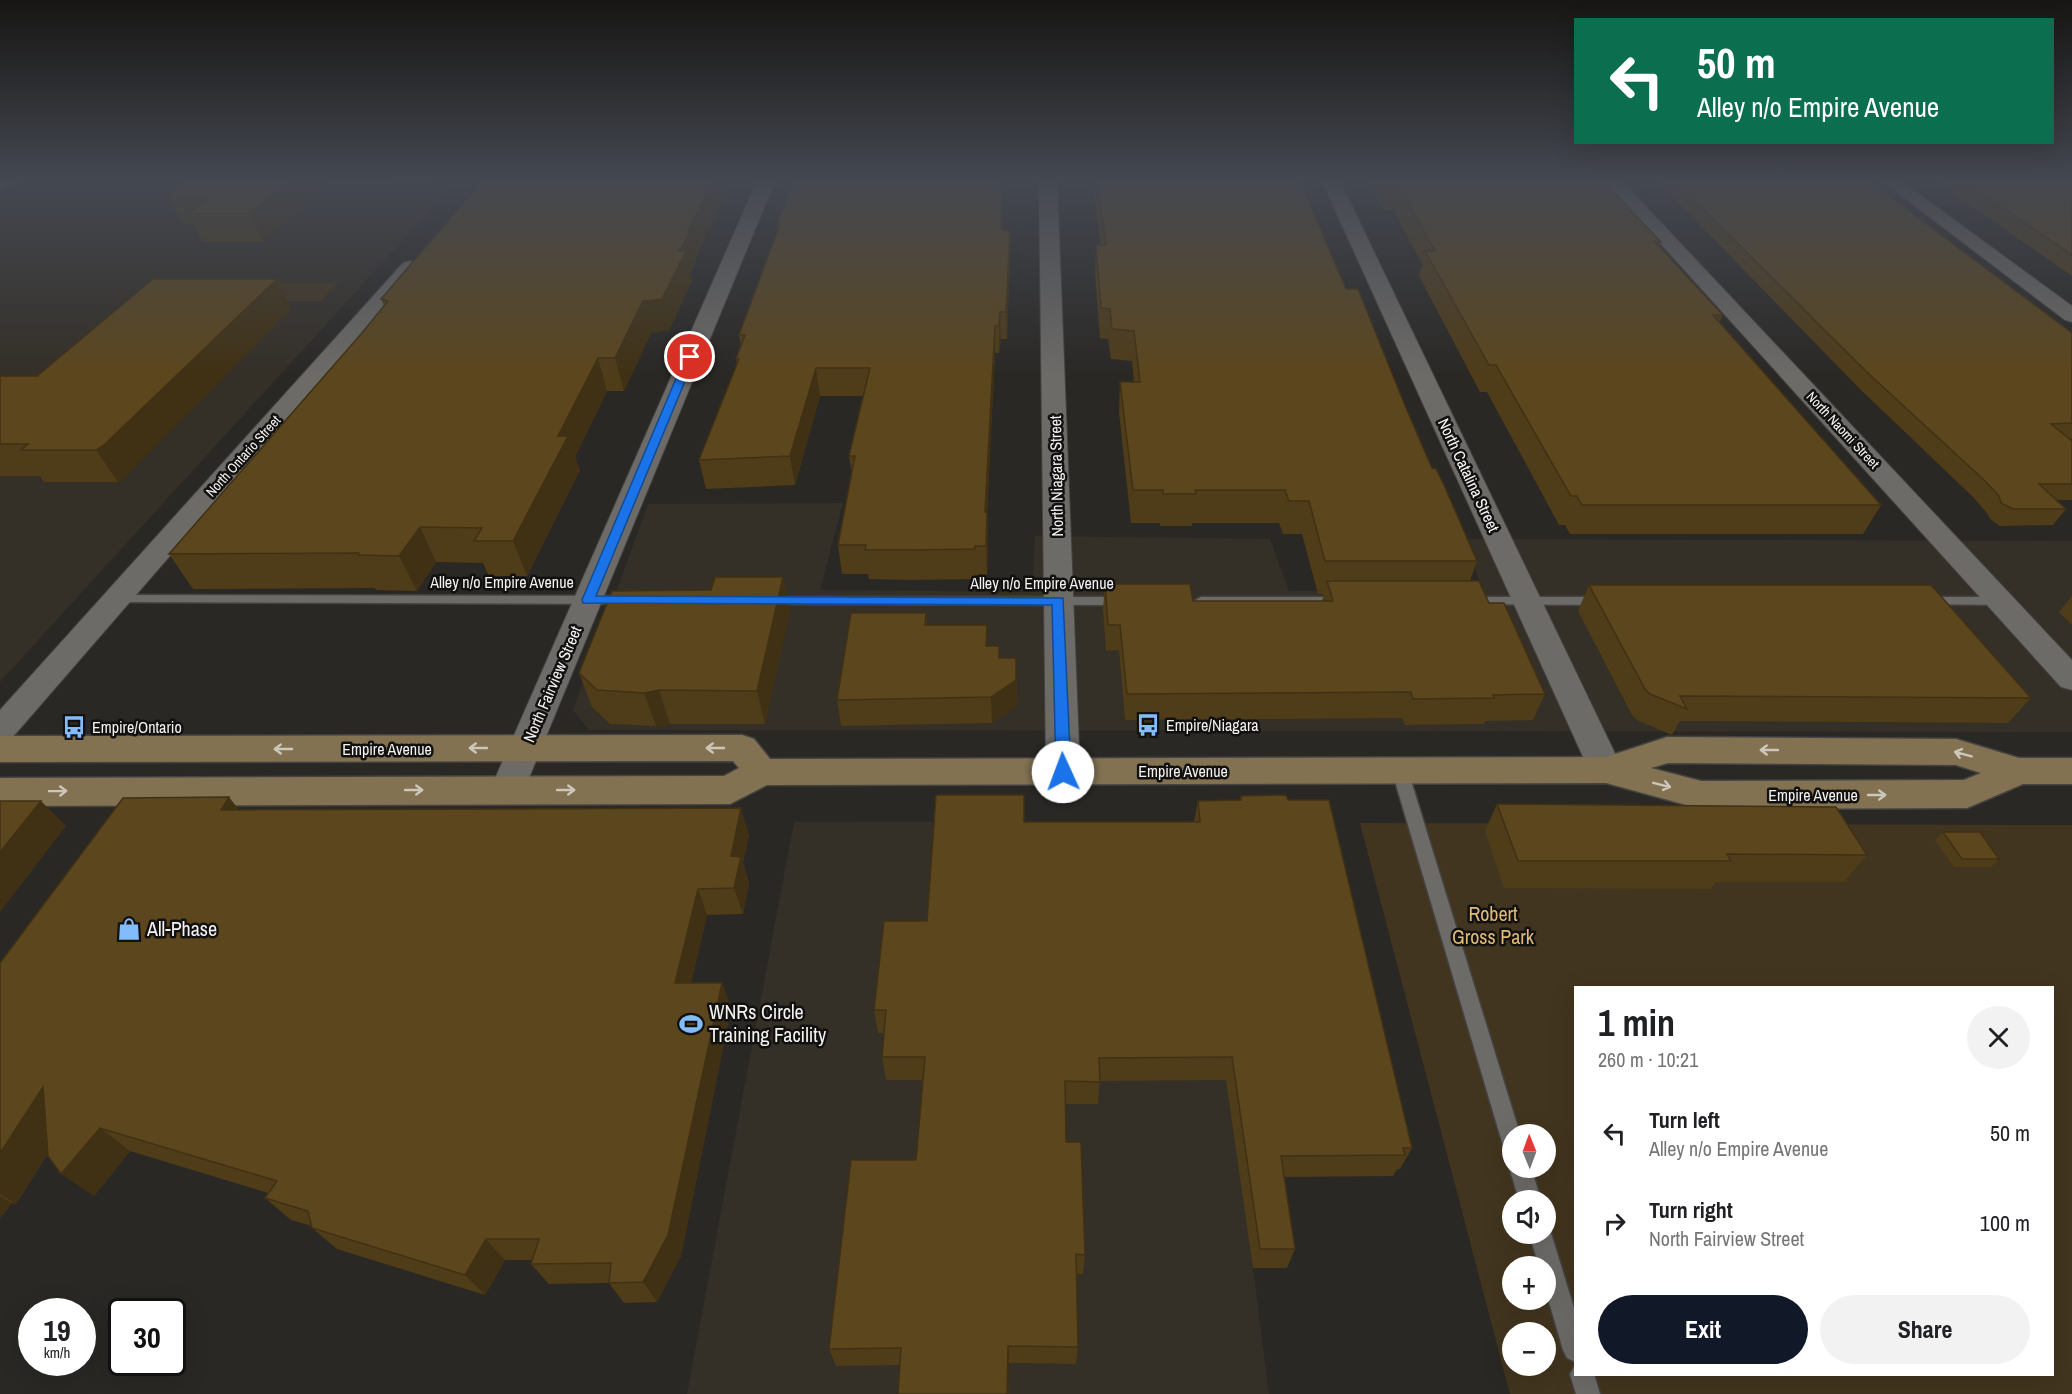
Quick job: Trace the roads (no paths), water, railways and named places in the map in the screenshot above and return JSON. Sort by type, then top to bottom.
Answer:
[{"type":"main road","name":"Empire Avenue","points":[[0,749],[742,748],[761,772],[1606,770],[1701,795],[1967,794],[2019,771],[2072,771]]},
{"type":"main road","points":[[0,792],[730,790],[761,772]]},
{"type":"street","name":"North Fairview Street","points":[[507,790],[738,246]]},
{"type":"street","name":"North Niagara Street","points":[[1050,246],[1063,772]]},
{"type":"street","name":"North Catalina Street","points":[[1362,246],[1606,770]]},
{"type":"street","name":"North Naomi Street","points":[[1672,246],[2072,679]]},
{"type":"street","points":[[1978,246],[2072,316]]},
{"type":"street","name":"North Ontario Street","points":[[0,731],[421,255]]},
{"type":"lane","name":"Alley n/o Empire Avenue","points":[[117,599],[645,600]]},
{"type":"lane","name":"Alley n/o Empire Avenue","points":[[760,600],[1141,601]]},
{"type":"lane","points":[[1188,601],[1352,601]]},
{"type":"lane","points":[[1458,601],[1623,601]]},
{"type":"lane","points":[[1907,601],[2002,601]]},
{"type":"lane","points":[[1400,771],[1507,1124]]},
{"type":"lane","points":[[1542,1244],[1574,1347]]},
{"type":"lane","points":[[1583,1376],[1588,1394]]},
{"type":"place","name":"Empire/Niagara","points":[[1148,725]]},
{"type":"place","name":"Empire/Ontario","points":[[74,727]]},
{"type":"place","name":"All-Phase","points":[[129,929]]},
{"type":"place","name":"WNRs Circle Training Facility","points":[[691,1024]]},
{"type":"park label","name":"Robert Gross Park","points":[[1493,926]]}]
